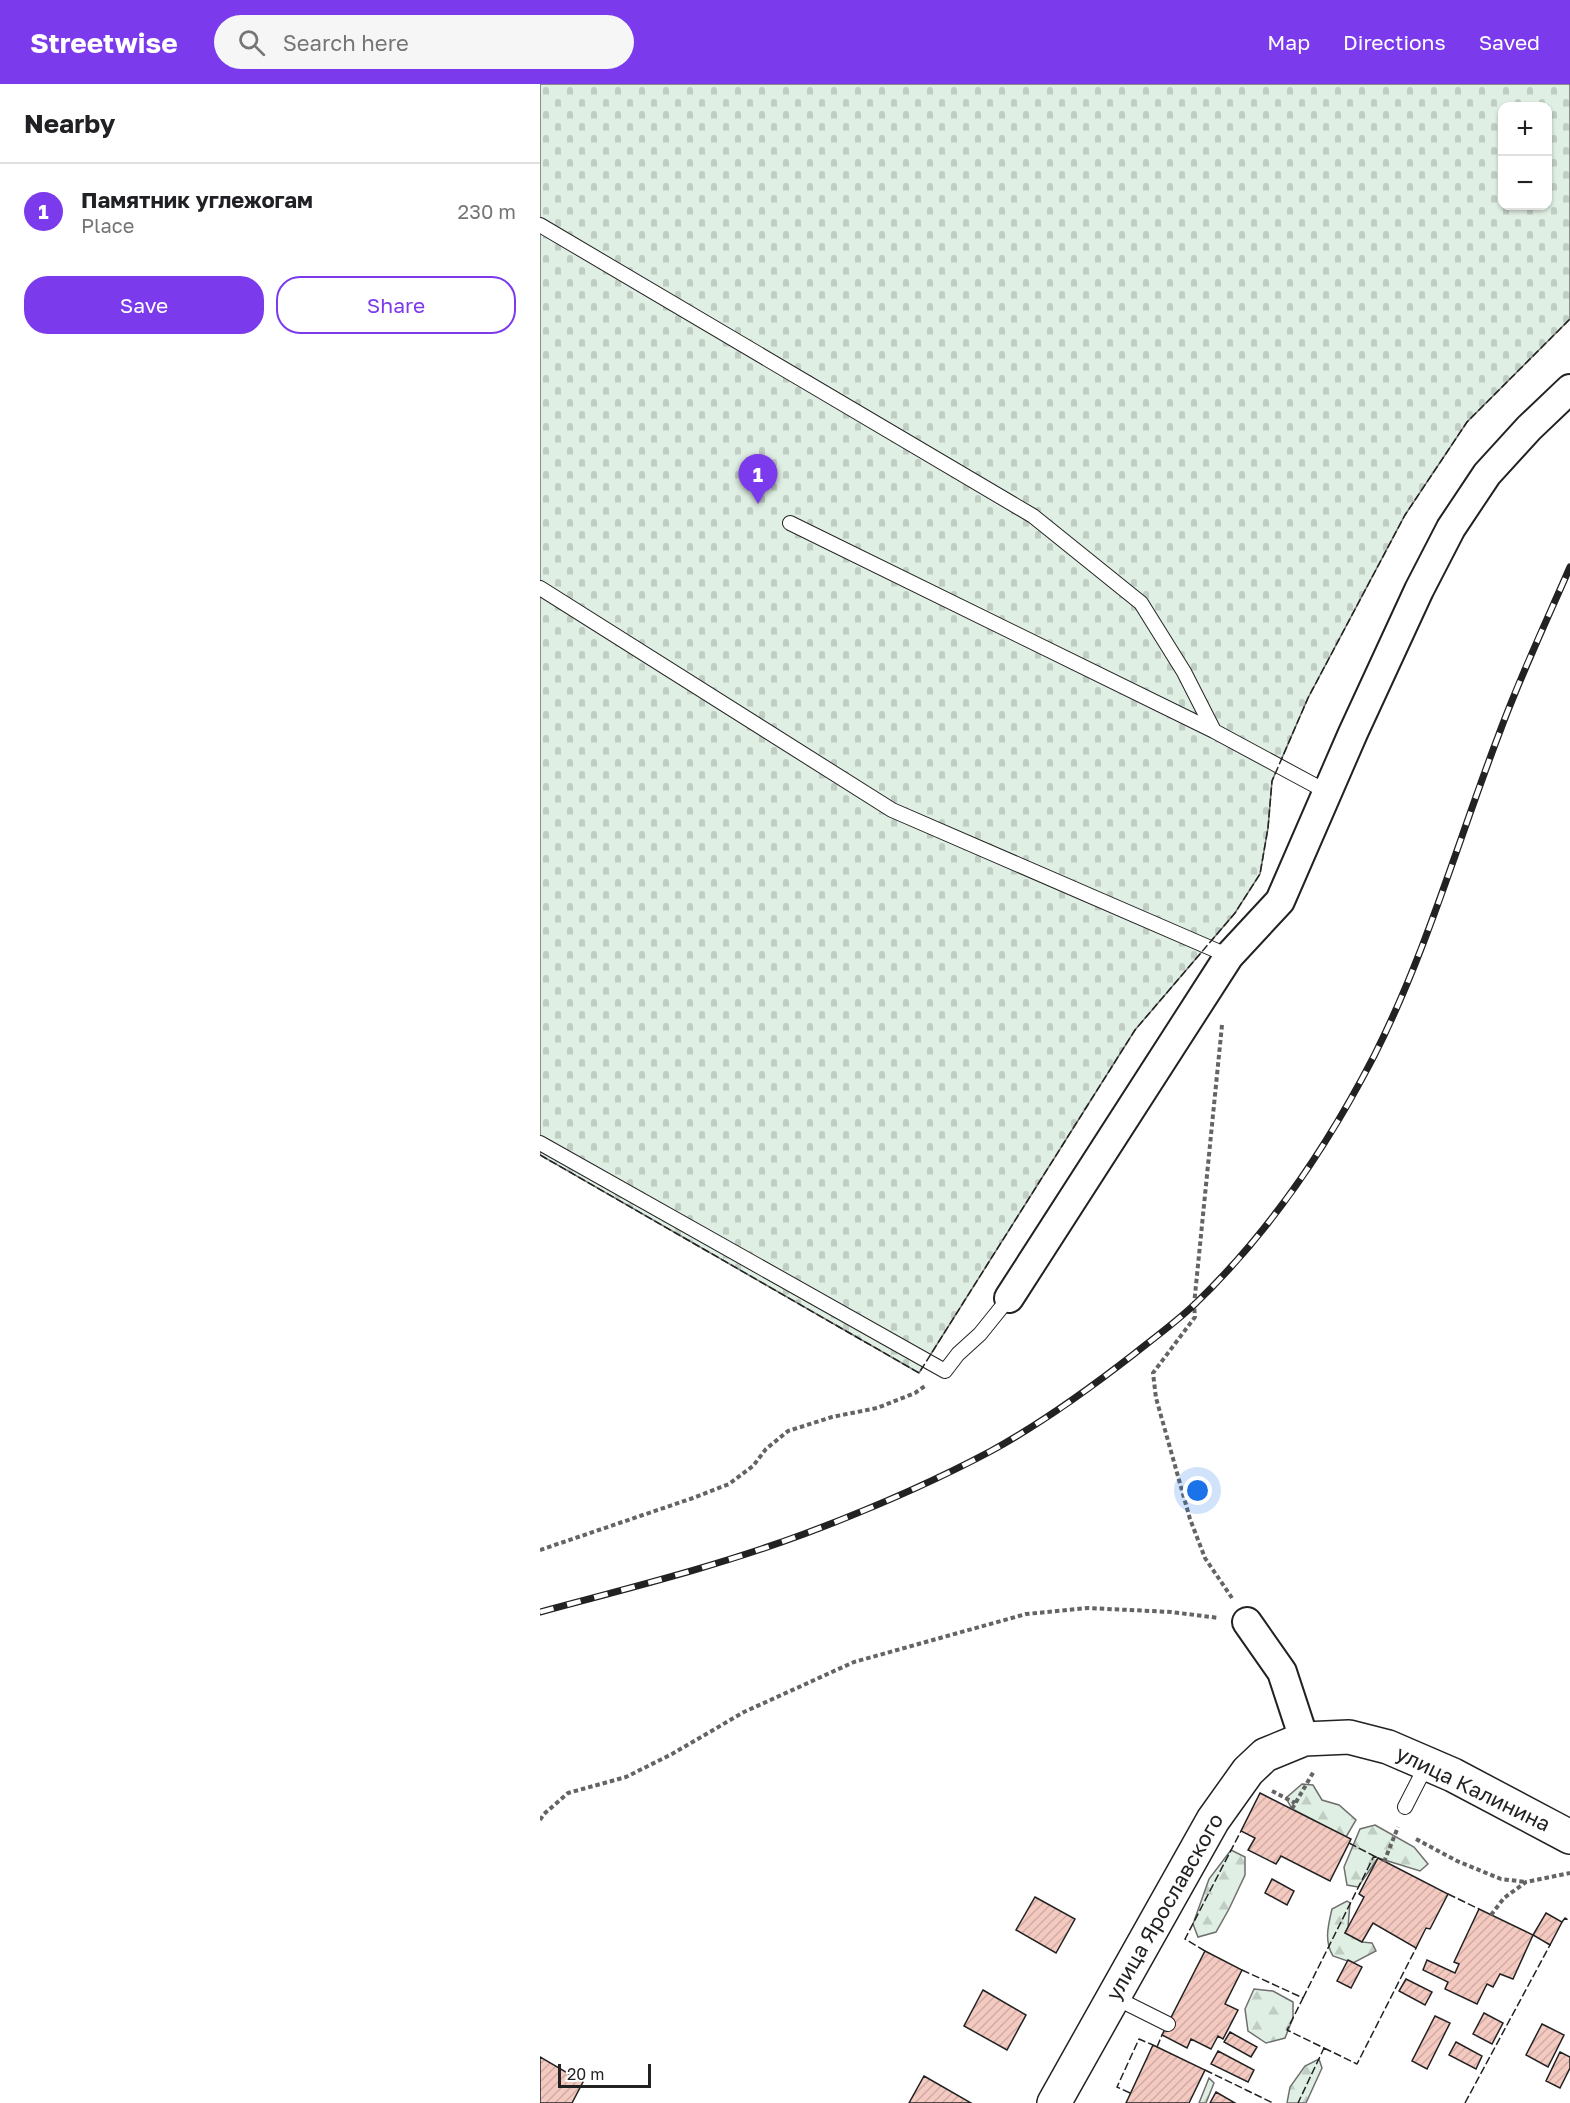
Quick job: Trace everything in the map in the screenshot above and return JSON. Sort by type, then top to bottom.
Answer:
[{"type":"street","points":[[1009,1298],[1229,956],[1280,901],[1329,793],[1353,733],[1451,528],[1487,474],[1529,428],[1570,389]]},
{"type":"street","points":[[1247,1622],[1282,1672],[1311,1739]]},
{"type":"street","name":"улица Калинина","points":[[1311,1739],[1349,1737],[1388,1747],[1453,1775],[1570,1837]]},
{"type":"street","name":"улица Ярославского","points":[[1059,2101],[1213,1820],[1248,1770],[1265,1755],[1311,1739]]},
{"type":"lane","points":[[540,225],[1033,516],[1141,603],[1184,672],[1214,731]]},
{"type":"lane","points":[[789,523],[1214,731],[1329,793]]},
{"type":"lane","points":[[540,588],[892,810],[1229,956]]},
{"type":"lane","points":[[540,1143],[945,1371],[958,1354],[980,1334],[1009,1298]]},
{"type":"lane","points":[[1406,1807],[1427,1764]]},
{"type":"lane","points":[[1114,1997],[1168,2024]]},
{"type":"path","points":[[1223,1014],[1194,1305],[1195,1317],[1153,1373],[1156,1398],[1190,1519],[1205,1558],[1247,1622]]},
{"type":"path","points":[[540,1550],[729,1484],[753,1466],[766,1449],[788,1431],[832,1417],[877,1408],[915,1393],[945,1371]]},
{"type":"path","points":[[540,1820],[568,1793],[626,1777],[774,1698],[854,1662],[953,1633],[1026,1614],[1088,1608],[1171,1612],[1247,1622]]},
{"type":"path","points":[[1292,1809],[1314,1771],[1319,1755],[1311,1739]]},
{"type":"path","points":[[1384,1862],[1406,1807]]},
{"type":"path","points":[[1416,1839],[1457,1861],[1501,1879],[1526,1882],[1570,1873]]},
{"type":"path","points":[[1491,1915],[1504,1898],[1526,1882]]},
{"type":"green space","points":[[540,84],[1570,84],[1570,319],[1467,422],[1405,515],[1308,698],[1272,781],[1268,828],[1260,874],[1235,913],[1135,1030],[919,1373],[540,1155]]},
{"type":"green space","points":[[1302,1784],[1313,1785],[1322,1800],[1339,1805],[1356,1820],[1346,1837],[1292,1809],[1286,1798]]},
{"type":"green space","points":[[1375,1825],[1414,1847],[1428,1864],[1420,1871],[1378,1858],[1358,1887],[1347,1885],[1344,1867],[1360,1829]]},
{"type":"green space","points":[[1231,1850],[1245,1857],[1245,1875],[1216,1932],[1198,1937],[1193,1924],[1209,1879]]},
{"type":"green space","points":[[1347,1901],[1350,1903],[1348,1927],[1345,1933],[1362,1942],[1372,1943],[1376,1951],[1353,1963],[1333,1956],[1328,1945],[1328,1927],[1332,1909]]},
{"type":"green space","points":[[1254,1989],[1273,1991],[1293,2002],[1293,2018],[1285,2038],[1266,2043],[1248,2031],[1245,2009]]},
{"type":"green space","points":[[1319,2059],[1322,2068],[1306,2103],[1287,2103],[1290,2087],[1305,2066]]},
{"type":"green space","points":[[1209,2078],[1214,2083],[1206,2103],[1199,2103]]},
{"type":"building","points":[[1260,1793],[1351,1839],[1330,1881],[1281,1856],[1276,1864],[1248,1850],[1255,1838],[1241,1831]]},
{"type":"building","points":[[1378,1858],[1448,1894],[1430,1929],[1426,1928],[1416,1948],[1373,1923],[1362,1942],[1345,1933],[1364,1897],[1359,1894]]},
{"type":"building","points":[[1272,1879],[1294,1891],[1287,1905],[1265,1893]]},
{"type":"building","points":[[1035,1897],[1075,1919],[1056,1953],[1016,1930]]},
{"type":"building","points":[[1479,1909],[1533,1935],[1513,1979],[1500,1974],[1493,1987],[1487,1984],[1477,2004],[1445,1989],[1448,1982],[1423,1970],[1427,1960],[1455,1973],[1459,1964],[1454,1962]]},
{"type":"building","points":[[1546,1913],[1562,1922],[1550,1945],[1533,1935]]},
{"type":"building","points":[[1205,1951],[1242,1970],[1225,2004],[1238,2010],[1223,2039],[1218,2036],[1211,2049],[1191,2039],[1187,2048],[1162,2035]]},
{"type":"building","points":[[1348,1960],[1362,1967],[1351,1988],[1337,1981]]},
{"type":"building","points":[[1406,1979],[1432,1992],[1425,2005],[1399,1991]]},
{"type":"building","points":[[983,1990],[1026,2015],[1007,2050],[964,2026]]},
{"type":"building","points":[[1484,2013],[1503,2023],[1492,2044],[1473,2034]]},
{"type":"building","points":[[1435,2016],[1450,2023],[1427,2069],[1412,2061]]},
{"type":"building","points":[[1542,2024],[1564,2035],[1548,2067],[1526,2055]]},
{"type":"building","points":[[1230,2032],[1257,2047],[1251,2057],[1224,2042]]},
{"type":"building","points":[[1456,2042],[1482,2056],[1476,2069],[1449,2055]]},
{"type":"building","points":[[1153,2045],[1205,2070],[1189,2103],[1126,2103]]},
{"type":"building","points":[[1218,2051],[1254,2070],[1248,2082],[1211,2064]]},
{"type":"building","points":[[1560,2052],[1570,2057],[1570,2068],[1560,2088],[1546,2081]]},
{"type":"building","points":[[540,2057],[583,2082],[572,2103],[540,2103]]},
{"type":"building","points":[[924,2076],[971,2103],[909,2103]]},
{"type":"building","points":[[1216,2092],[1235,2103],[1210,2103]]},
{"type":"railway","points":[[540,1612],[772,1546],[852,1515],[945,1474],[1010,1440],[1082,1393],[1173,1324],[1222,1277],[1295,1188],[1337,1123],[1374,1056],[1426,937],[1507,713],[1570,567]]},
{"type":"fence","points":[[540,1155],[919,1373],[1135,1030],[1235,913],[1260,874],[1268,828],[1272,781],[1308,698],[1405,515],[1467,422],[1570,319]]},
{"type":"fence","points":[[1205,1951],[1185,1939],[1241,1831]]},
{"type":"fence","points":[[1349,1843],[1374,1856]]},
{"type":"fence","points":[[1303,1998],[1374,1856],[1378,1858]]},
{"type":"fence","points":[[1448,1894],[1479,1909]]},
{"type":"fence","points":[[1562,1922],[1565,1918],[1570,1921]]},
{"type":"fence","points":[[1465,2103],[1550,1945],[1547,1943]]},
{"type":"fence","points":[[1324,2048],[1357,2064],[1416,1948]]},
{"type":"fence","points":[[1242,1970],[1303,1998],[1287,2030],[1324,2048],[1298,2103]]},
{"type":"fence","points":[[1157,2047],[1162,2035]]},
{"type":"fence","points":[[1130,2093],[1117,2087],[1139,2039],[1153,2045]]},
{"type":"fence","points":[[1205,2070],[1273,2103]]},
{"type":"place","name":"Памятник углежогам","points":[[758,504]]}]
